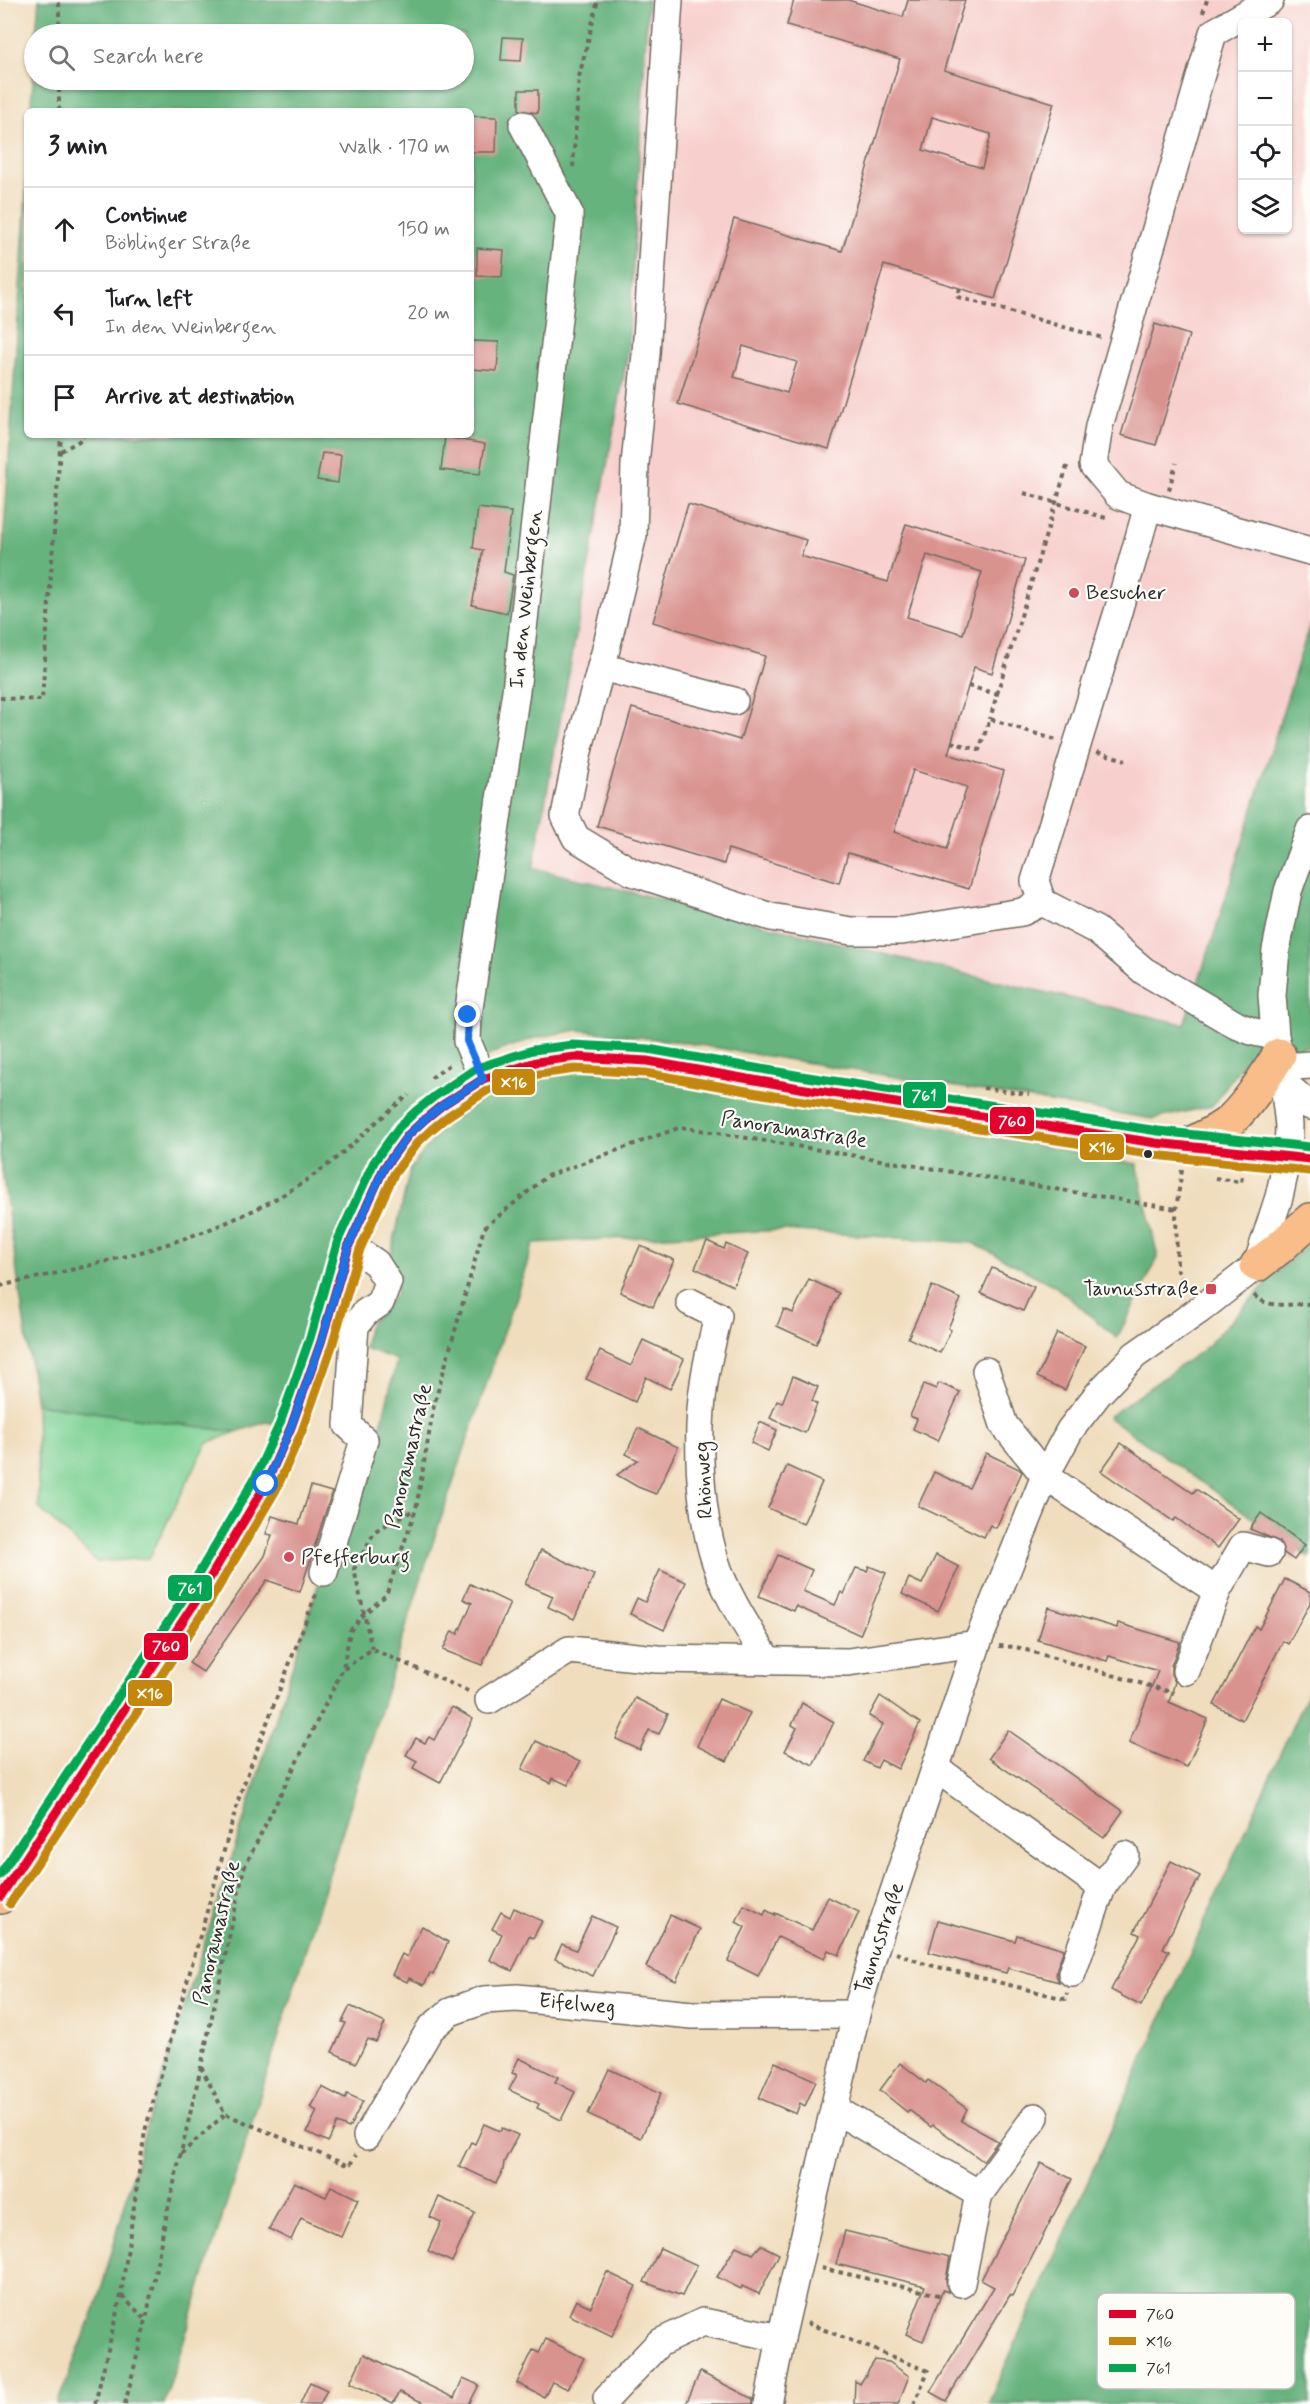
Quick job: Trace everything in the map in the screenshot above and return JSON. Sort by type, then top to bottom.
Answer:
[{"type":"main road","points":[[0,1896],[196,1601],[231,1523],[266,1484],[291,1427],[321,1342],[349,1245],[384,1168],[408,1135],[482,1067],[575,1058],[647,1061],[1184,1160],[1299,1158]]},
{"type":"main road","points":[[1184,1160],[1232,1119],[1280,1060]]},
{"type":"main road","points":[[1248,1272],[1310,1220]]},
{"type":"street","points":[[669,0],[646,354],[635,464],[633,535],[578,751],[565,816],[576,838],[632,872],[771,917],[851,931],[902,931],[1022,912],[1042,902]]},
{"type":"street","points":[[1270,0],[1213,33],[1099,426],[1093,465],[1118,495],[1148,506],[1310,551]]},
{"type":"street","name":"In den Weinbergen","points":[[482,1067],[467,1041],[468,1015],[516,691],[569,221],[569,213],[523,125]]},
{"type":"street","points":[[1148,506],[1035,881],[1042,902],[1096,930],[1144,971],[1236,1025],[1254,1032],[1280,1060],[1310,1106]]},
{"type":"street","points":[[601,667],[734,701]]},
{"type":"street","points":[[1248,1272],[1279,1197],[1299,1158],[1289,1125],[1272,995],[1276,950],[1288,891],[1310,830]]},
{"type":"street","points":[[1280,1060],[1310,1065]]},
{"type":"street","points":[[324,1572],[364,1440],[348,1425],[356,1326],[365,1313],[380,1303],[388,1282],[376,1263],[349,1245]]},
{"type":"street","name":"Taunusstraße","points":[[768,2404],[856,2014],[876,1945],[937,1769],[977,1644],[1045,1476],[1070,1430],[1098,1394],[1135,1355],[1198,1311],[1248,1272]]},
{"type":"street","name":"Rhönweg","points":[[690,1302],[718,1316],[703,1384],[700,1454],[705,1521],[715,1562],[733,1601],[768,1661]]},
{"type":"street","points":[[986,1371],[1004,1425],[1045,1476],[1217,1591]]},
{"type":"street","points":[[1186,1671],[1217,1591],[1243,1546],[1269,1553]]},
{"type":"street","points":[[489,1700],[569,1650],[657,1659],[848,1662],[977,1644]]},
{"type":"street","points":[[937,1769],[1102,1887]]},
{"type":"street","points":[[1072,1973],[1102,1887],[1125,1855]]},
{"type":"street","name":"Eifelweg","points":[[367,2136],[430,2029],[450,2012],[484,2000],[517,1998],[692,2015],[856,2014]]},
{"type":"street","points":[[836,2110],[979,2194]]},
{"type":"street","points":[[961,2283],[979,2194],[1035,2117]]},
{"type":"street","points":[[607,2398],[659,2343],[703,2322],[784,2327]]},
{"type":"path","points":[[59,0],[59,24]]},
{"type":"path","points":[[573,168],[579,77],[598,0]]},
{"type":"path","points":[[59,90],[59,108]]},
{"type":"path","points":[[960,288],[958,297],[1124,343]]},
{"type":"path","points":[[0,698],[42,700],[61,438]]},
{"type":"path","points":[[60,452],[82,438]]},
{"type":"path","points":[[1024,494],[1087,512]]},
{"type":"path","points":[[951,742],[979,750],[990,718],[997,694],[968,686]]},
{"type":"path","points":[[990,718],[1126,760]]},
{"type":"path","points":[[424,1084],[482,1067]]},
{"type":"path","points":[[0,1286],[85,1267],[178,1241],[238,1218],[329,1164],[415,1090]]},
{"type":"path","name":"Panoramastraße","points":[[125,2404],[146,2320],[164,2226],[244,1868],[343,1669],[350,1631],[363,1615],[386,1595],[416,1509],[434,1405],[484,1228],[547,1176],[681,1127],[1176,1209]]},
{"type":"path","points":[[1184,1160],[1176,1209],[1177,1269],[1198,1311]]},
{"type":"path","points":[[1248,1272],[1260,1301],[1276,1305],[1310,1304]]},
{"type":"path","points":[[372,1649],[354,1569],[375,1531],[416,1509]]},
{"type":"path","points":[[95,2404],[121,2295],[145,2132],[240,1794],[324,1572]]},
{"type":"path","points":[[1016,1647],[1155,1687]]},
{"type":"path","points":[[343,1669],[372,1649]]},
{"type":"path","points":[[372,1649],[489,1700]]},
{"type":"path","points":[[876,1945],[922,1963],[1065,1999],[1072,1973]]},
{"type":"path","points":[[201,2067],[225,2114],[349,2166],[367,2136]]},
{"type":"path","points":[[181,2154],[225,2114]]},
{"type":"path","points":[[800,2264],[929,2292]]},
{"type":"path","points":[[121,2295],[146,2320]]},
{"type":"path","points":[[784,2327],[928,2371],[914,2404]]},
{"type":"shaded area","points":[[648,0],[1310,0],[1310,624],[1184,1025],[533,868],[628,352]]},
{"type":"green space","points":[[39,0],[648,0],[628,352],[533,868],[974,976],[1184,1024],[1215,932],[1310,624],[1310,1046],[1248,1056],[1212,1106],[1153,1119],[681,1042],[578,1030],[534,1038],[491,1054],[441,1106],[349,1244],[291,1427],[266,1422],[236,1432],[36,1404],[0,1156],[0,595],[24,226],[24,438],[474,438],[474,108],[31,108],[32,90],[474,90],[474,24],[37,24]]},
{"type":"green space","points":[[582,1067],[685,1079],[1137,1164],[1158,1258],[1117,1338],[1055,1286],[973,1243],[783,1230],[534,1243],[427,1560],[164,2404],[57,2404],[98,2301],[145,2131],[364,1440],[379,1433],[397,1360],[364,1348],[368,1326],[397,1293],[390,1259],[410,1169],[446,1123],[495,1091],[538,1075]]},
{"type":"green space","points":[[1310,1242],[1310,1558],[1108,1417],[1204,1349],[1283,1266]]},
{"type":"green space","points":[[36,1404],[236,1432],[207,1443],[149,1558],[97,1562],[39,1508]]},
{"type":"green space","points":[[1310,1687],[1310,2404],[988,2404]]},
{"type":"building","points":[[794,0],[848,0],[903,17],[908,0],[965,0],[944,70],[1054,103],[995,299],[884,265],[829,449],[678,404],[734,219],[842,251],[900,59],[787,25]],"holes":[[[932,117],[991,134],[982,168],[923,150]],[[743,346],[797,362],[787,393],[734,377]]]},
{"type":"building","points":[[503,37],[523,38],[521,61],[501,60]]},
{"type":"building","points":[[519,90],[538,90],[538,113],[519,110]]},
{"type":"building","points":[[474,116],[497,117],[496,152],[474,152]]},
{"type":"building","points":[[477,248],[504,250],[502,277],[477,276]]},
{"type":"building","points":[[1155,324],[1189,335],[1156,445],[1121,435]]},
{"type":"building","points":[[474,341],[499,342],[497,371],[474,369]]},
{"type":"building","points":[[445,438],[485,444],[480,474],[441,470]]},
{"type":"building","points":[[322,453],[341,455],[338,483],[317,480]]},
{"type":"building","points":[[688,504],[806,540],[801,556],[888,582],[906,524],[1025,560],[992,673],[974,667],[948,754],[1004,771],[969,889],[848,853],[839,883],[728,849],[724,864],[597,826],[632,708],[740,740],[765,656],[653,622]],"holes":[[[927,555],[982,572],[963,634],[907,617]],[[913,770],[967,787],[947,849],[894,832]]]},
{"type":"building","points":[[478,508],[511,512],[504,572],[513,575],[507,613],[472,605],[483,550],[473,548]]},
{"type":"building","points":[[707,1241],[724,1249],[726,1244],[748,1254],[733,1286],[695,1268]]},
{"type":"building","points":[[640,1246],[674,1260],[653,1307],[620,1292]]},
{"type":"building","points":[[992,1268],[1034,1287],[1023,1311],[981,1293]]},
{"type":"building","points":[[809,1279],[839,1293],[816,1344],[777,1326],[784,1309],[793,1313]]},
{"type":"building","points":[[932,1286],[961,1299],[948,1328],[951,1330],[940,1353],[908,1338]]},
{"type":"building","points":[[1057,1333],[1085,1346],[1065,1390],[1037,1377]]},
{"type":"building","points":[[643,1340],[684,1359],[670,1389],[646,1377],[635,1402],[586,1379],[600,1351],[631,1366]]},
{"type":"building","points":[[793,1376],[818,1387],[812,1401],[817,1404],[805,1433],[770,1418],[777,1401],[782,1403]]},
{"type":"building","points":[[939,1383],[960,1392],[938,1441],[913,1429],[917,1419],[910,1416],[924,1384],[936,1389]]},
{"type":"building","points":[[760,1422],[777,1430],[768,1451],[751,1443]]},
{"type":"building","points":[[638,1428],[678,1447],[656,1494],[617,1475],[638,1460],[626,1454]]},
{"type":"building","points":[[1121,1443],[1193,1493],[1196,1489],[1239,1519],[1218,1548],[1176,1518],[1173,1521],[1101,1471]]},
{"type":"building","points":[[986,1453],[1022,1472],[996,1528],[990,1525],[984,1537],[918,1506],[934,1472],[969,1488]]},
{"type":"building","points":[[787,1466],[822,1482],[803,1524],[768,1508]]},
{"type":"building","points":[[311,1486],[332,1492],[300,1592],[267,1580],[203,1672],[189,1663],[265,1556],[272,1535],[266,1534],[272,1516],[299,1524]]},
{"type":"building","points":[[1261,1513],[1305,1545],[1294,1560],[1284,1553],[1280,1542],[1250,1529]]},
{"type":"building","points":[[541,1550],[594,1575],[574,1619],[548,1607],[553,1596],[525,1584]]},
{"type":"building","points":[[778,1555],[812,1570],[803,1591],[835,1605],[841,1592],[844,1594],[856,1568],[867,1571],[869,1566],[886,1573],[860,1635],[796,1606],[794,1611],[759,1596]]},
{"type":"building","points":[[936,1555],[959,1567],[938,1611],[902,1594],[909,1578],[922,1584]]},
{"type":"building","points":[[660,1570],[686,1582],[664,1630],[630,1614],[637,1598],[645,1602]]},
{"type":"building","points":[[1285,1579],[1310,1592],[1310,1603],[1288,1644],[1283,1641],[1242,1720],[1214,1705],[1255,1626],[1259,1629]]},
{"type":"building","points":[[470,1584],[510,1603],[482,1665],[443,1650],[452,1631],[458,1634],[472,1603],[463,1599]]},
{"type":"building","points":[[1048,1607],[1117,1628],[1118,1623],[1180,1642],[1171,1666],[1171,1674],[1175,1682],[1169,1702],[1208,1719],[1187,1767],[1129,1743],[1158,1671],[1109,1656],[1107,1661],[1038,1640]]},
{"type":"building","points":[[880,1696],[920,1723],[898,1769],[881,1760],[877,1768],[863,1761],[883,1724],[869,1716]]},
{"type":"building","points":[[635,1698],[668,1714],[659,1734],[649,1730],[640,1750],[616,1739]]},
{"type":"building","points":[[719,1699],[750,1713],[727,1761],[697,1746]]},
{"type":"building","points":[[802,1703],[834,1722],[813,1765],[785,1751],[797,1728],[792,1725]]},
{"type":"building","points":[[452,1707],[473,1719],[440,1783],[413,1768],[417,1761],[406,1755],[416,1738],[425,1743],[429,1737],[434,1740]]},
{"type":"building","points":[[1008,1730],[1123,1811],[1104,1838],[989,1758]]},
{"type":"building","points":[[536,1741],[580,1762],[568,1785],[553,1778],[551,1783],[522,1769]]},
{"type":"building","points":[[1171,1861],[1200,1876],[1163,1948],[1169,1951],[1141,2006],[1111,1990],[1140,1935],[1134,1932]]},
{"type":"building","points":[[828,1897],[859,1912],[839,1955],[828,1950],[824,1959],[778,1937],[758,1976],[728,1961],[745,1927],[736,1922],[744,1905],[764,1915],[766,1910],[775,1915],[775,1913],[812,1930]]},
{"type":"building","points":[[514,1908],[542,1921],[533,1938],[529,1936],[512,1971],[490,1960],[502,1934],[492,1929],[501,1912],[510,1917]]},
{"type":"building","points":[[670,1915],[700,1929],[676,1981],[646,1967]]},
{"type":"building","points":[[592,1916],[616,1927],[593,1976],[555,1959],[562,1944],[576,1950]]},
{"type":"building","points":[[938,1920],[1015,1941],[1017,1935],[1064,1949],[1057,1968],[1056,1975],[1059,1982],[1008,1968],[1006,1973],[929,1952]]},
{"type":"building","points":[[422,1926],[448,1942],[433,1975],[430,1973],[424,1985],[409,1978],[407,1982],[392,1975],[402,1954],[407,1957]]},
{"type":"building","points":[[350,2006],[385,2023],[376,2042],[368,2039],[356,2063],[332,2052],[346,2023],[342,2022]]},
{"type":"building","points":[[519,2058],[558,2077],[555,2082],[575,2092],[561,2120],[537,2108],[539,2104],[509,2090],[517,2075],[512,2073]]},
{"type":"building","points":[[775,2062],[816,2081],[805,2106],[800,2103],[796,2114],[759,2098]]},
{"type":"building","points":[[900,2063],[926,2083],[928,2080],[967,2109],[961,2121],[998,2141],[983,2161],[933,2125],[931,2127],[909,2110],[907,2112],[880,2090]]},
{"type":"building","points":[[609,2069],[661,2093],[641,2138],[588,2114]]},
{"type":"building","points":[[322,2087],[345,2099],[347,2094],[363,2101],[349,2128],[337,2123],[328,2142],[307,2132],[317,2111],[310,2107]]},
{"type":"building","points":[[484,2124],[518,2135],[496,2183],[459,2166],[471,2142],[475,2144]]},
{"type":"building","points":[[1041,2163],[1072,2179],[1012,2296],[1010,2295],[946,2401],[930,2392],[994,2287],[981,2280]]},
{"type":"building","points":[[294,2182],[326,2197],[331,2186],[358,2199],[341,2237],[301,2218],[291,2240],[269,2229]]},
{"type":"building","points":[[439,2197],[475,2213],[452,2262],[428,2251],[441,2222],[430,2217]]},
{"type":"building","points":[[845,2231],[950,2257],[946,2280],[948,2292],[943,2290],[923,2341],[906,2334],[925,2286],[836,2264]]},
{"type":"building","points":[[761,2245],[779,2254],[759,2294],[742,2286],[741,2289],[717,2277],[736,2246],[753,2254]]},
{"type":"building","points":[[660,2248],[697,2265],[682,2296],[644,2282]]},
{"type":"building","points":[[607,2272],[636,2286],[612,2336],[569,2315],[576,2300],[591,2307]]},
{"type":"building","points":[[546,2339],[584,2358],[568,2389],[552,2382],[544,2397],[517,2383],[533,2350],[539,2353]]},
{"type":"building","points":[[364,2354],[454,2398],[463,2378],[479,2385],[469,2404],[426,2404],[400,2392],[393,2403],[350,2383]]},
{"type":"building","points":[[875,2360],[889,2362],[909,2376],[898,2404],[854,2404],[855,2381],[860,2384]]},
{"type":"building","points":[[700,2372],[753,2399],[753,2404],[686,2404]]},
{"type":"building","points":[[310,2382],[327,2390],[320,2404],[300,2404]]},
{"type":"transit line","name":"761","points":[[0,1875],[186,1595],[255,1478],[280,1423],[310,1338],[338,1240],[374,1162],[399,1127],[416,1111],[477,1068],[533,1050],[573,1045],[648,1049],[801,1076],[1158,1131],[1310,1147]]},
{"type":"transit line","name":"760","points":[[0,1897],[196,1601],[266,1484],[291,1427],[321,1342],[349,1245],[384,1168],[408,1135],[424,1120],[483,1079],[536,1062],[575,1057],[647,1061],[799,1088],[1156,1143],[1310,1159]]},
{"type":"transit line","name":"X16","points":[[10,1904],[206,1608],[276,1490],[302,1431],[332,1346],[360,1249],[394,1174],[417,1143],[432,1129],[488,1090],[539,1074],[575,1069],[646,1073],[797,1100],[1154,1155],[1309,1171]]},
{"type":"place","name":"Besucher","points":[[1074,593]]},
{"type":"place","name":"Taunusstraße","points":[[1211,1289]]},
{"type":"place","name":"Pfefferburg","points":[[289,1557]]},
{"type":"route","points":[[266,1484],[291,1427],[321,1342],[349,1245],[384,1168],[408,1135],[424,1120],[483,1079],[467,1041],[468,1015]]}]
